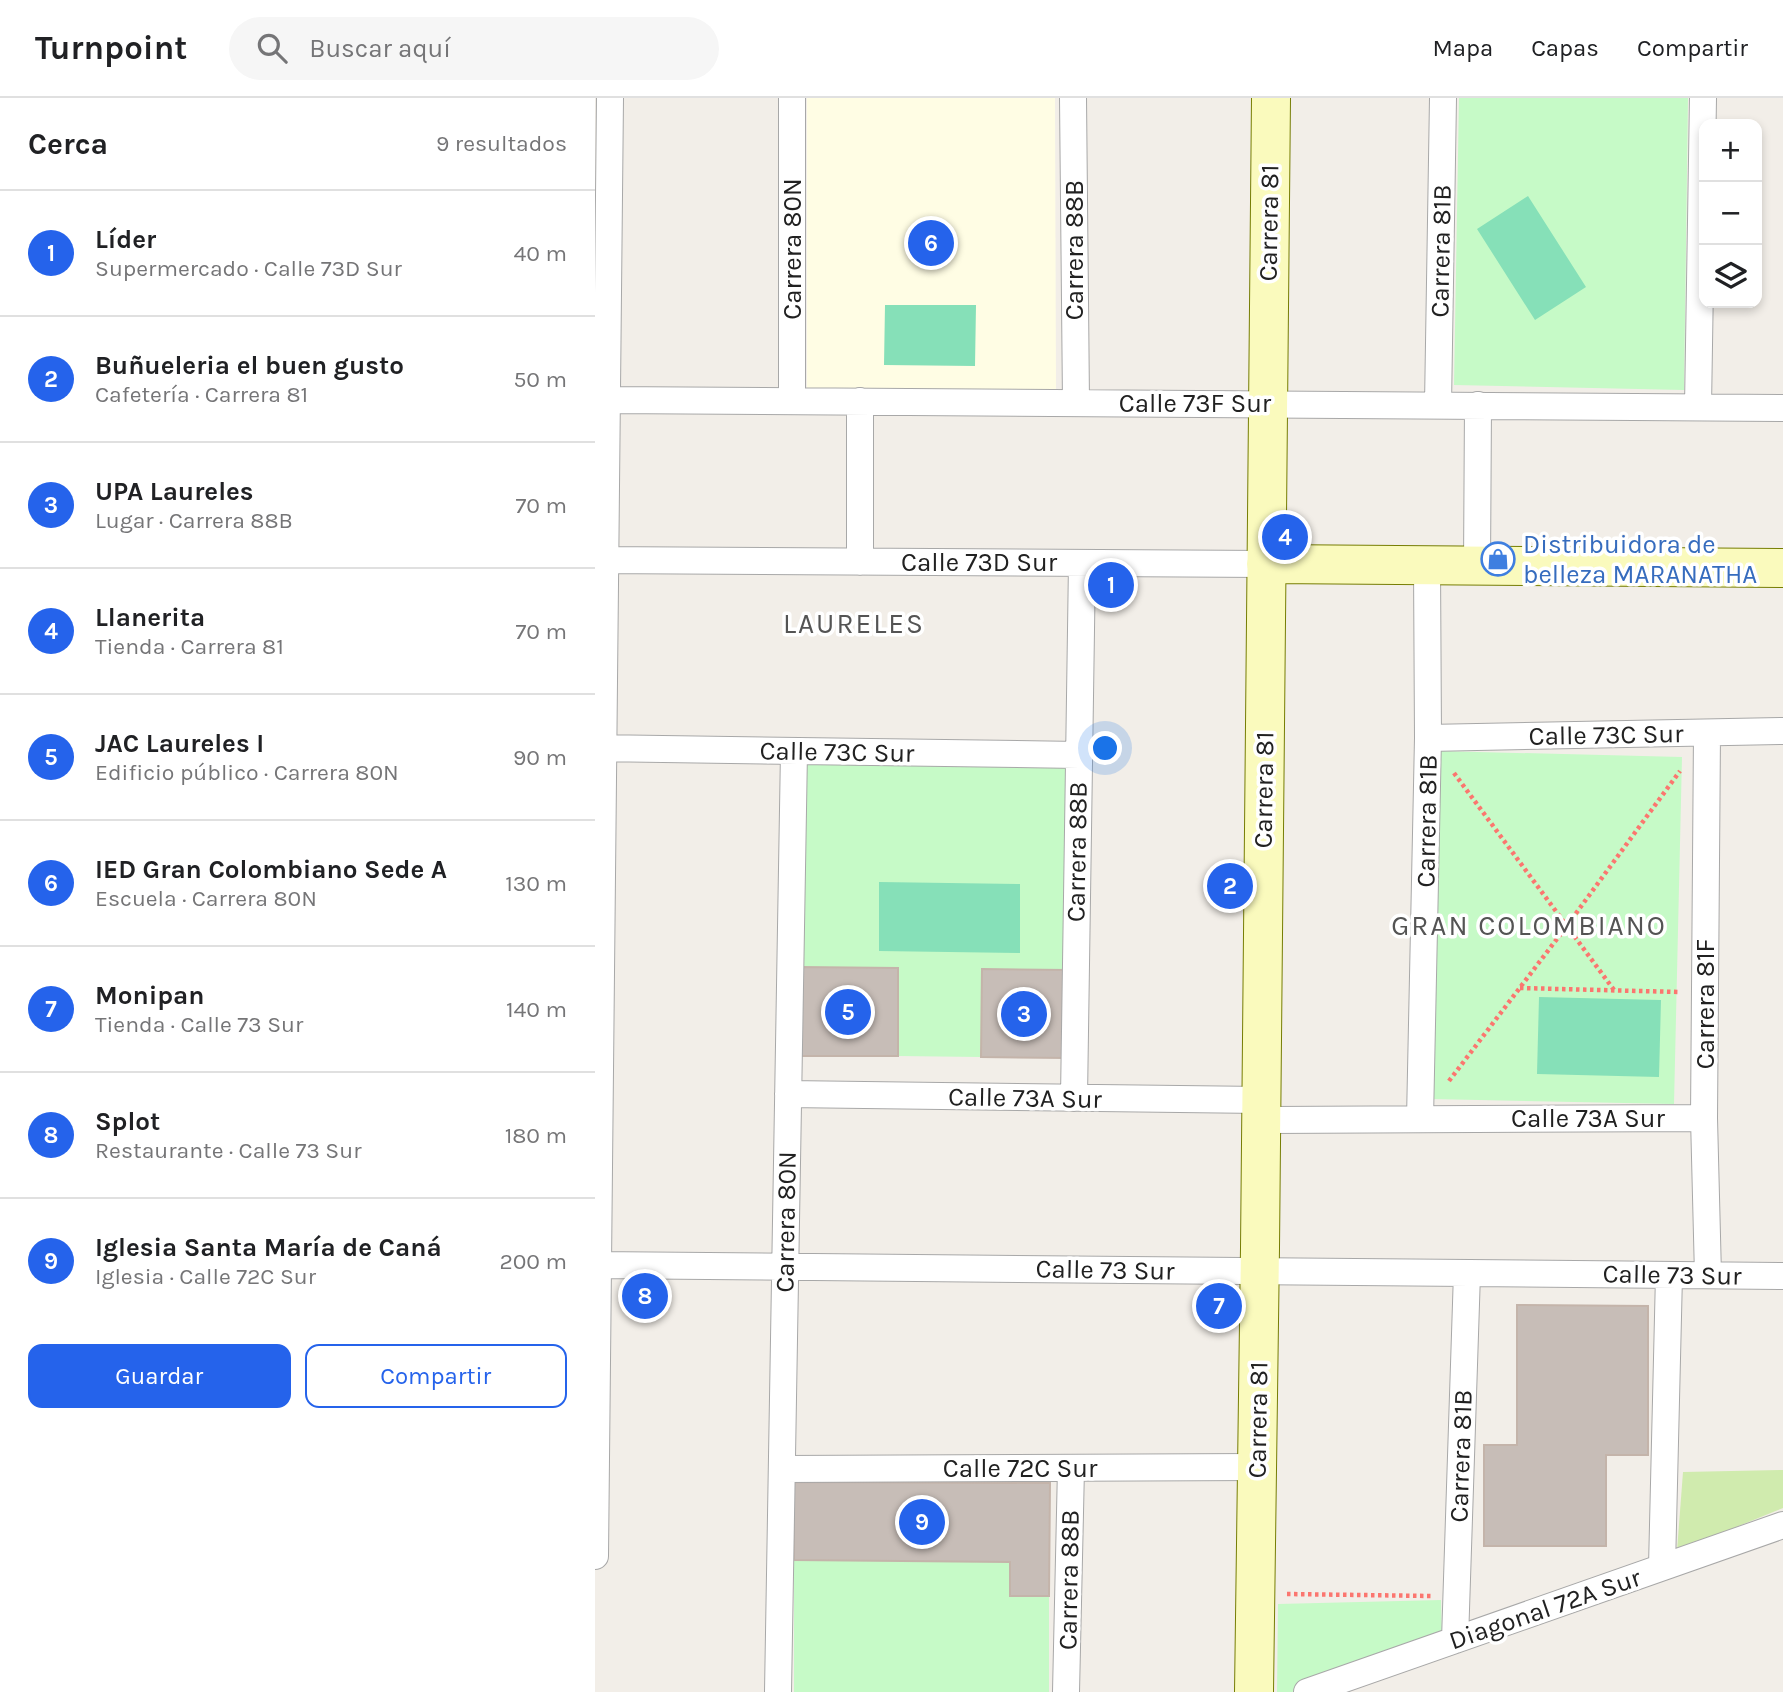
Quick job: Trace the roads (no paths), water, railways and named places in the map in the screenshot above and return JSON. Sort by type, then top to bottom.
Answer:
[{"type":"street","points":[[595,1556],[600,560],[610,98]]},
{"type":"street","name":"Carrera 80N","points":[[792,98],[792,401]]},
{"type":"street","name":"Carrera 88B","points":[[1073,98],[1076,402]]},
{"type":"street","name":"Carrera 81","points":[[1254,1692],[1271,98]]},
{"type":"street","name":"Carrera 81B","points":[[1438,405],[1443,98]]},
{"type":"street","points":[[1698,407],[1703,98]]},
{"type":"street","name":"Calle 73F Sur","points":[[603,387],[792,401],[1783,408]]},
{"type":"street","points":[[860,401],[860,562]]},
{"type":"street","points":[[1477,566],[1478,405]]},
{"type":"street","name":"Calle 73D Sur","points":[[600,560],[1783,568]]},
{"type":"street","name":"Carrera 88B","points":[[1074,1098],[1082,563]]},
{"type":"street","name":"Carrera 81B","points":[[1420,1119],[1429,738],[1427,565]]},
{"type":"street","name":"Calle 73C Sur","points":[[1429,738],[1783,731]]},
{"type":"street","name":"Carrera 81F","points":[[1707,733],[1704,1118],[1708,1275]]},
{"type":"street","name":"Calle 73C Sur","points":[[599,748],[1079,755]]},
{"type":"street","name":"Carrera 80N","points":[[778,1692],[794,751]]},
{"type":"street","name":"Calle 73A Sur","points":[[788,1094],[1074,1098],[1420,1119],[1704,1118]]},
{"type":"street","name":"Calle 73 Sur","points":[[596,1265],[1783,1276]]},
{"type":"street","name":"Carrera 81B","points":[[1455,1640],[1467,1273]]},
{"type":"street","points":[[1662,1567],[1669,1275]]},
{"type":"street","name":"Calle 72C Sur","points":[[782,1469],[1257,1467]]},
{"type":"street","name":"Carrera 88B","points":[[1066,1692],[1071,1468]]},
{"type":"street","name":"Diagonal 72A Sur","points":[[1307,1692],[1783,1525]]},
{"type":"place","name":"IED Gran Colombiano Sede A","points":[[931,243]]},
{"type":"place","name":"Llanerita","points":[[1285,537]]},
{"type":"place","name":"Distribuidora de belleza MARANATHA","points":[[1498,559]]},
{"type":"place","name":"Líder","points":[[1111,585]]},
{"type":"place","name":"Buñueleria el buen gusto","points":[[1230,886]]},
{"type":"place","name":"JAC Laureles I","points":[[848,1012]]},
{"type":"place","name":"UPA Laureles","points":[[1024,1014]]},
{"type":"place","name":"Splot","points":[[645,1296]]},
{"type":"place","name":"Monipan","points":[[1219,1306]]},
{"type":"place","name":"Iglesia Santa María de Caná","points":[[922,1522]]},
{"type":"district","name":"LAURELES","points":[[854,623]]},
{"type":"district","name":"GRAN COLOMBIANO","points":[[1529,925]]}]
